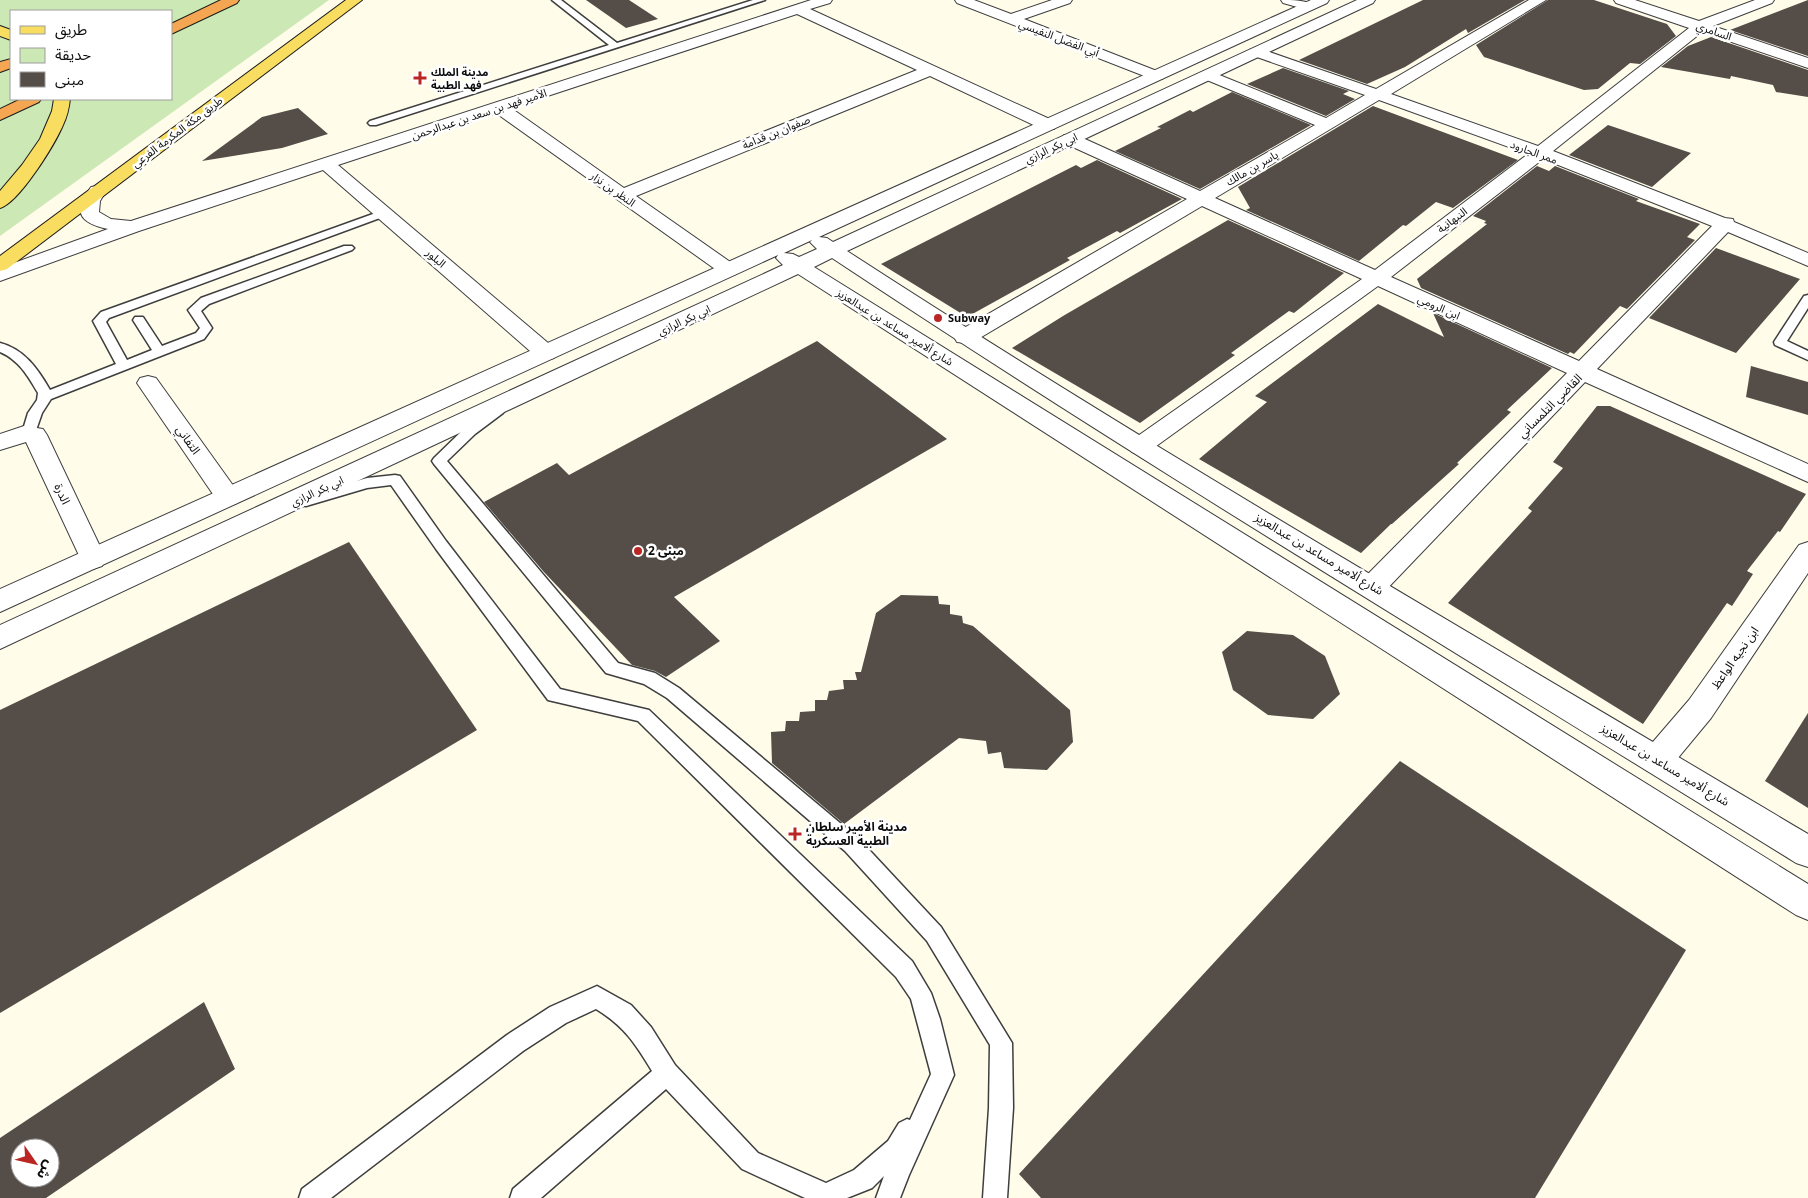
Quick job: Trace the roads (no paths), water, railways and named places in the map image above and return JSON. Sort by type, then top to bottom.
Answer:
[{"type":"highway","points":[[172,29],[201,0]]},
{"type":"highway","points":[[190,13],[232,0]]},
{"type":"highway","points":[[0,115],[31,100]]},
{"type":"main road","name":"طريق مكة المكرمة الفرعي","points":[[0,265],[355,0]]},
{"type":"main road","points":[[0,202],[30,167],[45,143],[54,126],[62,100]]},
{"type":"street","name":"الأمير فهد بن سعد بن عبدالرحمن","points":[[0,275],[132,227],[825,0]]},
{"type":"street","name":"أبي الفضل النفيسي","points":[[962,0],[1157,76]]},
{"type":"street","points":[[1011,19],[1065,0]]},
{"type":"street","points":[[1288,0],[1315,3]]},
{"type":"street","name":"ابي بكر الرازي","points":[[0,638],[1368,0]]},
{"type":"street","name":"ياسر بن مالك","points":[[965,337],[1539,0]]},
{"type":"street","name":"السامري","points":[[1621,0],[1808,63]]},
{"type":"street","name":"النبهانية","points":[[1140,446],[1375,279],[1539,154],[1700,26],[1767,0]]},
{"type":"street","name":"ابي بكر الرازي","points":[[0,601],[1315,3]]},
{"type":"street","points":[[798,9],[1048,125]]},
{"type":"street","name":"ممر الجارود","points":[[1256,52],[1726,223],[1808,260]]},
{"type":"street","name":"صفوان بن قدامة","points":[[622,195],[931,70]]},
{"type":"street","points":[[1207,75],[1327,124]]},
{"type":"street","name":"النظر بن نزار","points":[[498,107],[729,270]]},
{"type":"street","name":"ابن الرومي","points":[[1070,139],[1808,474]]},
{"type":"street","name":"البلور","points":[[326,164],[546,353]]},
{"type":"street","name":"الأمير فهد بن سعد بن عبدالرحمن","points":[[97,191],[88,205],[92,217],[107,224],[132,227]]},
{"type":"street","name":"القاضي التلمساني","points":[[1372,587],[1726,223]]},
{"type":"street","name":"شارع ألامير مساعد بن عبدالعزيز","points":[[808,234],[965,337],[1140,446],[1795,844]]},
{"type":"street","name":"شارع ألامير مساعد بن عبدالعزيز","points":[[774,250],[1808,903]]},
{"type":"street","name":"التفاني","points":[[148,383],[228,497]]},
{"type":"street","points":[[0,442],[28,433]]},
{"type":"street","name":"الدرة","points":[[28,433],[35,435],[93,559]]},
{"type":"street","name":"ابن نجيه الواعظ","points":[[1657,760],[1700,709],[1808,552]]},
{"type":"street","points":[[1766,877],[1782,875],[1789,865],[1795,844]]},
{"type":"lane","points":[[556,0],[616,46]]},
{"type":"lane","points":[[373,123],[761,0]]},
{"type":"lane","points":[[124,366],[99,321],[105,315],[384,213]]},
{"type":"lane","points":[[28,433],[35,413],[46,396],[196,338],[206,328],[194,310],[205,301],[348,248]]},
{"type":"lane","points":[[1808,299],[1780,342],[1808,356]]},
{"type":"lane","points":[[139,320],[160,353]]},
{"type":"lane","points":[[0,347],[19,357],[29,366],[46,396]]},
{"type":"lane","points":[[511,400],[470,431],[439,461],[612,668],[649,678],[673,693],[852,846],[934,934],[1001,1042],[1001,1108],[995,1198]]},
{"type":"lane","points":[[275,510],[367,483],[395,480],[441,545],[554,695],[643,715],[904,969],[920,993],[930,1019],[943,1075],[898,1171],[888,1198]]},
{"type":"lane","points":[[311,1198],[515,1043],[558,1015],[597,998],[623,1013],[643,1035],[667,1073],[750,1161],[826,1195],[863,1179],[896,1149],[943,1075]]},
{"type":"lane","points":[[522,1198],[667,1073]]},
{"type":"place","name":"مدينة الملك فهد الطبية","points":[[420,78]]},
{"type":"place","name":"Subway","points":[[938,318]]},
{"type":"place","name":"مبنى 2","points":[[638,551]]},
{"type":"place","name":"مدينة الأمير سلطان الطبية العسكرية","points":[[795,834]]}]
